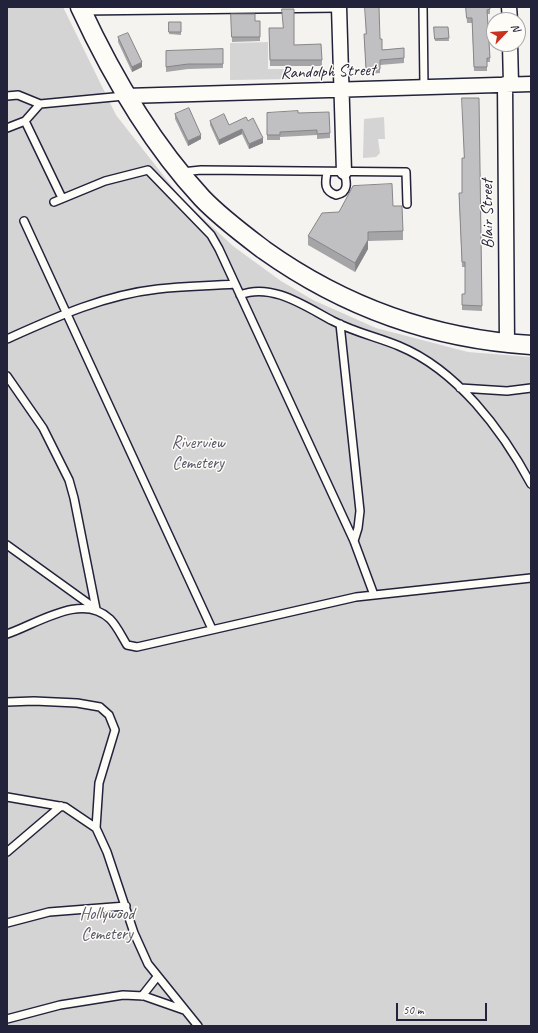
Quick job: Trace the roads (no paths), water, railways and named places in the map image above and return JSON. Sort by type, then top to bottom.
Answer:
[{"type":"street","points":[[339,7],[344,172]]},
{"type":"street","points":[[81,9],[126,96],[151,135],[179,172],[203,199],[244,235],[292,269],[342,297],[396,319],[440,333],[474,340],[531,345]]},
{"type":"street","name":"Blair Street","points":[[507,344],[508,84],[510,52]]},
{"type":"street","name":"Randolph Street","points":[[126,96],[531,84]]},
{"type":"lane","points":[[81,9],[339,7]]},
{"type":"lane","points":[[423,7],[424,87]]},
{"type":"lane","points":[[7,96],[18,95],[40,104],[126,96]]},
{"type":"lane","points":[[7,128],[25,121],[40,104]]},
{"type":"lane","points":[[25,121],[62,198]]},
{"type":"lane","points":[[54,202],[105,181],[145,170],[151,171],[211,235],[354,540],[374,595]]},
{"type":"lane","points":[[179,172],[201,170],[327,173],[406,172],[407,204]]},
{"type":"lane","points":[[327,173],[326,188],[328,191],[336,195],[346,189],[344,172]]},
{"type":"lane","points":[[24,221],[212,629]]},
{"type":"lane","points":[[7,339],[66,312],[104,299],[158,289],[235,284]]},
{"type":"lane","points":[[240,295],[253,290],[275,293],[340,324],[399,346],[422,357],[460,388],[498,433],[531,484]]},
{"type":"lane","points":[[340,324],[360,511],[358,528],[354,540]]},
{"type":"lane","points":[[7,376],[43,428],[69,480],[74,498],[96,609]]},
{"type":"lane","points":[[460,388],[507,391],[531,388]]},
{"type":"lane","points":[[7,545],[110,619],[127,645],[137,647],[356,597],[531,578]]},
{"type":"lane","points":[[7,634],[50,615],[74,609],[96,609]]},
{"type":"lane","points":[[7,702],[34,701],[77,703],[100,707],[109,715],[114,726],[114,733],[99,783],[96,828],[107,852],[137,940],[148,964],[198,1026]]},
{"type":"lane","points":[[7,797],[61,806],[69,809],[96,828]]},
{"type":"lane","points":[[7,852],[61,806]]},
{"type":"lane","points":[[7,923],[49,912],[126,906]]},
{"type":"lane","points":[[142,996],[157,977]]},
{"type":"lane","points":[[7,1019],[60,1005],[120,996],[142,996],[184,1010]]},
{"type":"park label","name":"Riverview Cemetery","points":[[198,454]]},
{"type":"park label","name":"Hollywood Cemetery","points":[[107,925]]}]
